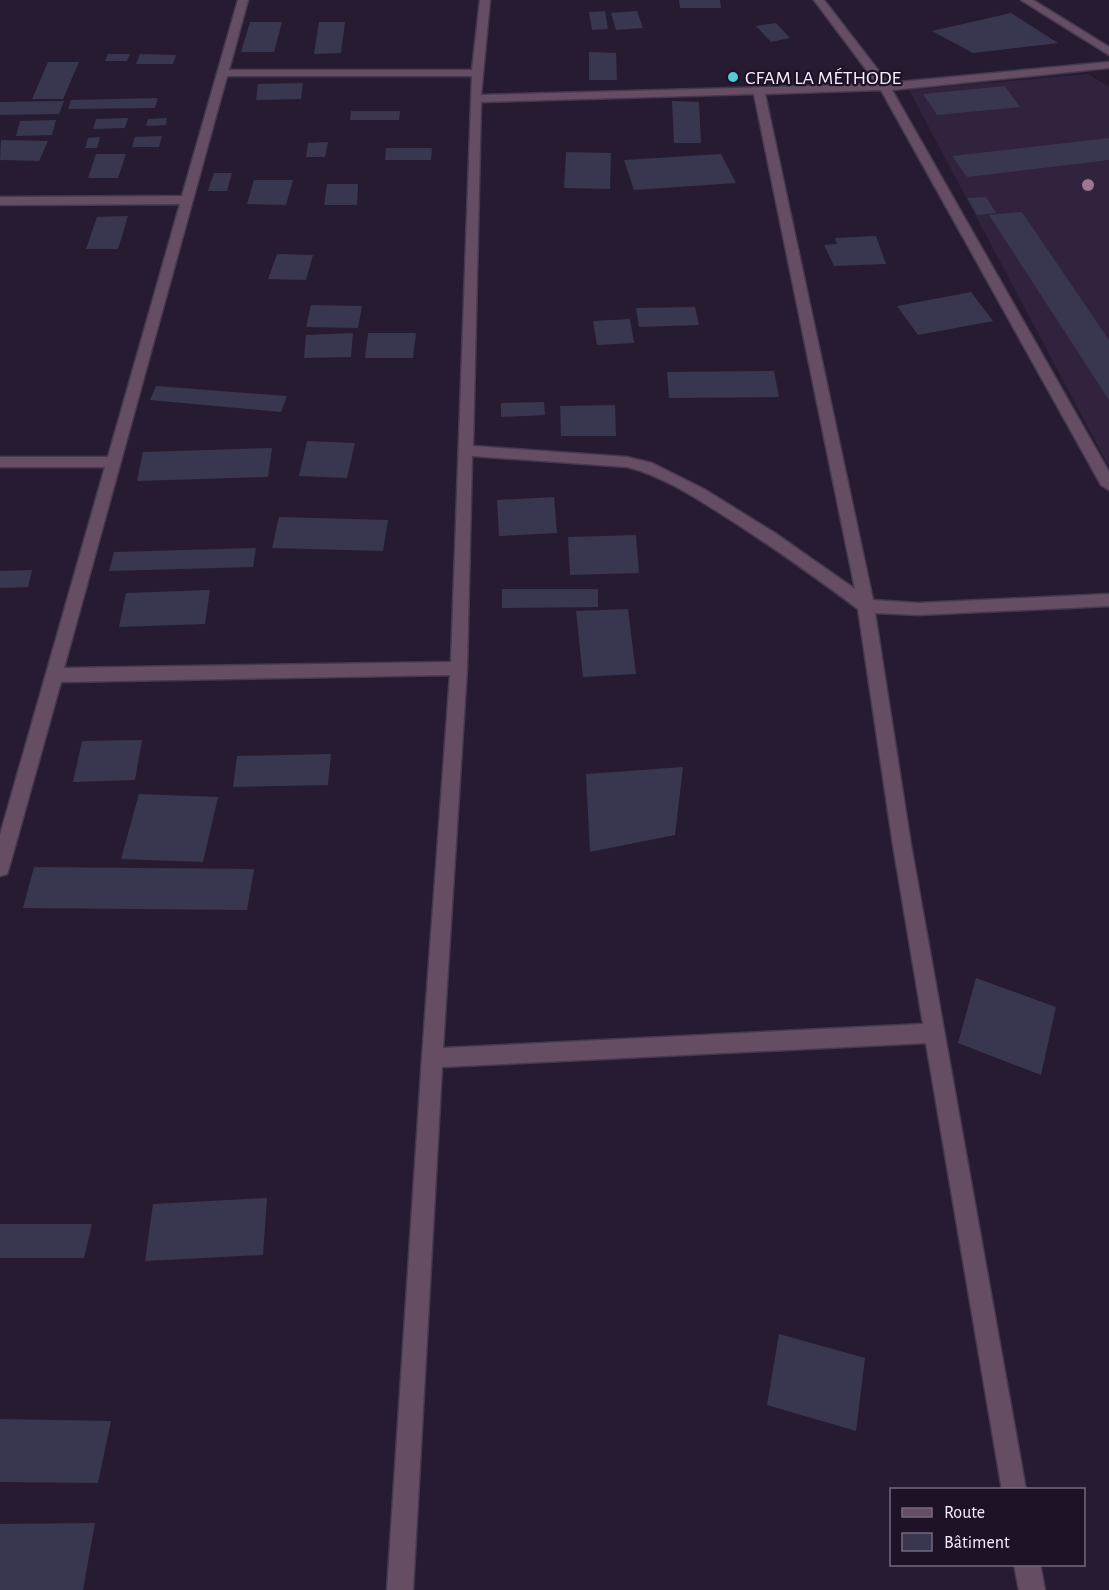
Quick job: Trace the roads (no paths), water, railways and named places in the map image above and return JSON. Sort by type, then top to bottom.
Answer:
[{"type":"street","points":[[0,868],[243,0]]},
{"type":"street","points":[[400,1590],[432,1058],[459,668],[475,99],[485,0]]},
{"type":"street","points":[[819,0],[885,87],[1109,485]]},
{"type":"street","points":[[1026,0],[1109,52]]},
{"type":"street","points":[[475,99],[885,87],[1109,65]]},
{"type":"street","points":[[222,73],[477,73]]},
{"type":"street","points":[[759,90],[866,606],[934,1033],[1014,1488]]},
{"type":"street","points":[[0,201],[187,200]]},
{"type":"street","points":[[464,450],[627,462],[647,467],[699,493],[770,537],[866,606],[918,609],[1109,600]]},
{"type":"street","points":[[0,462],[113,462]]},
{"type":"street","points":[[54,675],[459,668]]},
{"type":"street","points":[[432,1058],[934,1033]]},
{"type":"street","points":[[1027,1566],[1032,1590]]},
{"type":"place","name":"CFAM LA MÉTHODE","points":[[733,77]]}]
